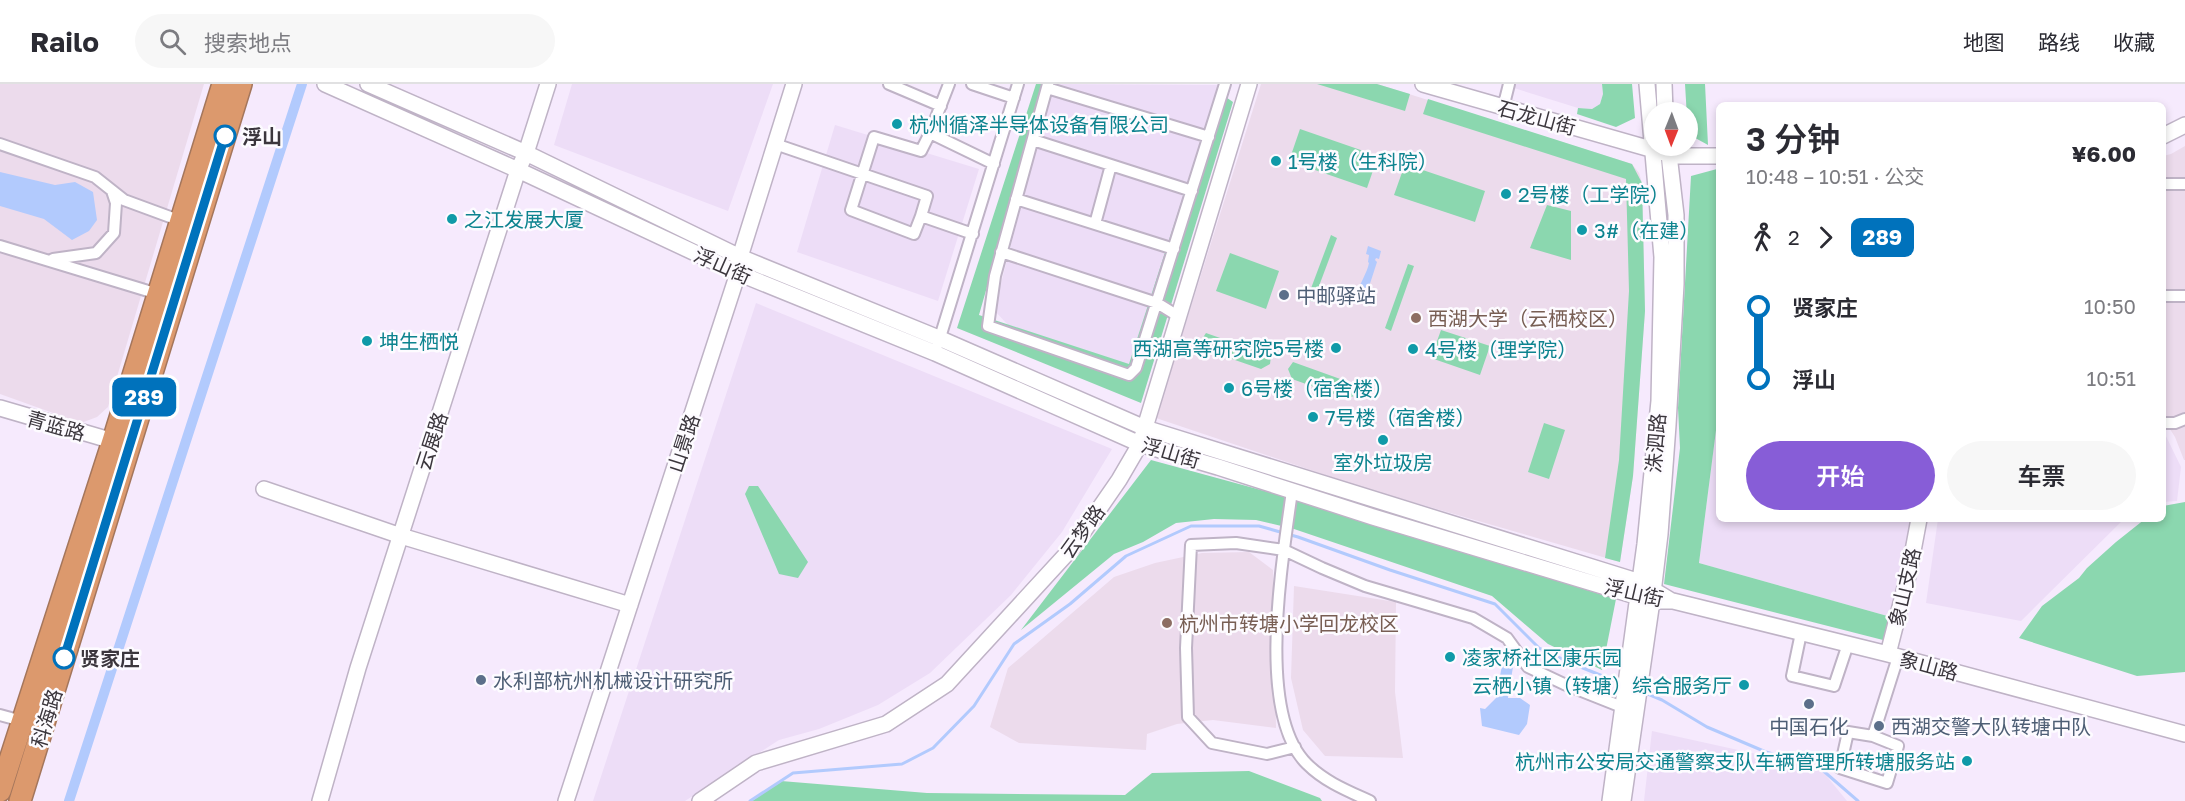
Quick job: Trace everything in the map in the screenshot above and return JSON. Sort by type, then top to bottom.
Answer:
[{"type":"highway","name":"科海路","points":[[0,790],[223,84]]},
{"type":"highway","name":"科海路","points":[[20,801],[241,84]]},
{"type":"main road","name":"浮山街","points":[[325,84],[518,170],[738,273],[935,353],[1140,444],[1373,517],[1646,592]]},
{"type":"main road","name":"浮山街","points":[[368,84],[526,153],[740,257],[941,339],[1145,428],[1673,602]]},
{"type":"main road","name":"云展路","points":[[320,801],[358,668],[518,170],[526,153],[548,84]]},
{"type":"main road","name":"山景路","points":[[566,801],[738,273],[740,257],[795,84]]},
{"type":"main road","name":"云梦路","points":[[700,801],[756,763],[886,724],[946,684],[1072,548],[1119,480],[1140,444],[1249,84]]},
{"type":"main road","name":"石龙山街","points":[[1423,84],[1644,146]]},
{"type":"main road","name":"洙泗路","points":[[1647,84],[1648,102]]},
{"type":"main road","points":[[1664,84],[1665,102]]},
{"type":"main road","points":[[2166,134],[2185,125]]},
{"type":"main road","name":"洙泗路","points":[[1646,592],[1659,401],[1662,257],[1652,156]]},
{"type":"main road","name":"洙泗路","points":[[1623,801],[1632,687],[1665,466],[1676,284],[1676,215],[1670,156]]},
{"type":"main road","points":[[1698,156],[1716,156]]},
{"type":"main road","name":"青蓝路","points":[[0,408],[112,441]]},
{"type":"main road","points":[[264,489],[401,536],[630,605]]},
{"type":"main road","name":"象山支路","points":[[1893,656],[1918,522]]},
{"type":"main road","name":"象山路","points":[[1673,602],[1848,644],[2185,734]]},
{"type":"main road","name":"洙泗路","points":[[1610,801],[1622,706],[1632,687]]},
{"type":"street","points":[[889,84],[941,106]]},
{"type":"street","points":[[776,144],[861,174],[927,196],[914,234],[851,210],[861,174],[874,137],[921,151],[949,84]]},
{"type":"street","points":[[972,84],[1014,98]]},
{"type":"street","points":[[935,353],[1018,84]]},
{"type":"street","points":[[1209,137],[1048,86],[995,276],[988,326],[1129,375],[1136,368],[1157,303],[1173,249],[1192,191],[1209,137],[1225,84]]},
{"type":"street","points":[[1503,108],[1509,84]]},
{"type":"street","points":[[930,133],[994,164]]},
{"type":"street","points":[[1033,140],[1192,191]]},
{"type":"street","points":[[0,144],[95,177],[124,200],[181,221]]},
{"type":"street","points":[[1095,224],[1111,165]]},
{"type":"street","points":[[2166,184],[2185,184]]},
{"type":"street","points":[[49,260],[96,253],[114,233],[116,203],[111,190]]},
{"type":"street","points":[[1016,199],[1173,249]]},
{"type":"street","points":[[921,216],[973,234]]},
{"type":"street","points":[[0,246],[158,294]]},
{"type":"street","points":[[1001,252],[1157,303],[1178,316]]},
{"type":"street","points":[[2166,296],[2185,296]]},
{"type":"street","points":[[2166,423],[2175,423],[2185,419]]},
{"type":"street","points":[[1292,491],[1276,646],[1280,701],[1289,738],[1306,763],[1329,782],[1370,801]]},
{"type":"street","points":[[1295,747],[1266,754],[1212,743],[1188,717],[1186,648],[1191,546],[1236,543],[1285,545],[1322,568],[1365,586],[1473,618],[1507,639],[1528,666],[1564,684],[1622,706]]},
{"type":"street","points":[[1801,633],[1792,676],[1834,686],[1848,644]]},
{"type":"street","points":[[1873,736],[1893,656]]},
{"type":"street","points":[[0,715],[22,721]]},
{"type":"street","points":[[1848,732],[1873,736],[1898,746],[1887,783],[1840,768],[1848,732]]},
{"type":"shaded area","points":[[0,84],[204,84],[108,407],[97,417],[81,423],[0,394]]},
{"type":"shaded area","points":[[572,84],[773,84],[728,211],[554,145]]},
{"type":"shaded area","points":[[1053,84],[1219,85],[1129,365],[1008,325],[994,310]]},
{"type":"shaded area","name":"西湖大学（云栖校区）","points":[[1261,84],[1377,84],[1632,164],[1639,173],[1642,183],[1645,311],[1633,476],[1620,562],[1364,488],[1156,418]]},
{"type":"shaded area","points":[[1501,84],[1602,84],[1603,94],[1600,104],[1592,109],[1578,108]]},
{"type":"shaded area","points":[[835,125],[979,169],[938,301],[797,252]]},
{"type":"shaded area","points":[[2185,146],[2185,460],[2166,423],[2166,155]]},
{"type":"shaded area","points":[[756,303],[1112,449],[1062,532],[1011,595],[930,673],[878,705],[819,729],[779,740],[685,801],[593,801]]},
{"type":"shaded area","points":[[1716,430],[1716,522],[1912,522],[1891,617],[1699,563]]},
{"type":"shaded area","points":[[2166,436],[2181,467],[2177,501],[2166,502]]},
{"type":"shaded area","points":[[1938,522],[2121,522],[2021,621],[1926,603]]},
{"type":"shaded area","name":"杭州市转塘小学回龙校区","points":[[1249,552],[1273,570],[1276,728],[1213,720],[1177,724],[1147,734],[1146,750],[1019,743],[990,727],[1008,668],[1114,577],[1155,563],[1202,553]]},
{"type":"shaded area","points":[[1294,586],[1396,602],[1395,692],[1403,758],[1325,756],[1303,730],[1291,678]]},
{"type":"shaded area","points":[[1652,731],[1820,768],[1847,801],[1644,801]]},
{"type":"green space","points":[[1036,84],[1045,84],[979,315],[1129,364],[1217,91],[1233,102],[1141,403],[957,328]]},
{"type":"green space","points":[[1317,84],[1377,84],[1410,94],[1405,111]]},
{"type":"green space","points":[[1602,84],[1632,84],[1635,118],[1616,127],[1577,114],[1578,108],[1592,109],[1600,104],[1603,94]]},
{"type":"green space","points":[[1685,84],[1705,84],[1708,145],[1698,140],[1698,102],[1686,102]]},
{"type":"green space","points":[[1428,99],[1632,164],[1642,183],[1645,311],[1633,476],[1620,562],[1605,558],[1619,460],[1629,291],[1626,179],[1423,114]]},
{"type":"green space","points":[[1300,129],[1378,156],[1367,188],[1289,161]]},
{"type":"green space","points":[[1405,164],[1485,191],[1475,222],[1394,195]]},
{"type":"green space","points":[[1716,169],[1716,430],[1699,563],[1891,617],[1883,640],[1664,584],[1680,448],[1678,408],[1691,176]]},
{"type":"green space","points":[[1547,205],[1571,211],[1571,260],[1530,248]]},
{"type":"green space","points":[[1331,235],[1337,238],[1313,302],[1307,299]]},
{"type":"green space","points":[[1230,253],[1279,271],[1266,309],[1216,291]]},
{"type":"green space","points":[[1408,264],[1414,266],[1391,331],[1385,328]]},
{"type":"green space","points":[[1441,330],[1490,346],[1480,375],[1431,358]]},
{"type":"green space","points":[[1206,333],[1271,356],[1270,364],[1261,369],[1206,350],[1202,339]]},
{"type":"green space","points":[[1293,362],[1357,385],[1357,394],[1348,399],[1292,379],[1288,369]]},
{"type":"green space","points":[[1544,423],[1565,430],[1549,479],[1528,472]]},
{"type":"green space","points":[[1151,460],[1283,496],[1616,599],[1602,670],[1548,644],[1492,596],[1294,529],[1256,520],[1214,519],[1176,523],[1143,542],[1114,554],[1021,630]]},
{"type":"green space","points":[[749,486],[758,486],[808,562],[798,578],[779,574],[745,494]]},
{"type":"green space","points":[[2185,502],[2185,672],[2137,676],[2019,638],[2042,606],[2079,578],[2087,568],[2141,522],[2166,522],[2166,505]]},
{"type":"green space","points":[[1249,771],[1320,798],[1322,801],[752,801],[781,781],[927,793],[1125,795],[1152,773]]},
{"type":"water","points":[[0,172],[55,185],[75,182],[93,192],[97,220],[89,231],[72,240],[44,219],[0,206]]},
{"type":"water","points":[[1368,246],[1381,251],[1379,259],[1375,260],[1377,262],[1365,299],[1362,301],[1352,298],[1354,291],[1358,291],[1368,267],[1369,255],[1366,254]]},
{"type":"water","points":[[1507,638],[1516,648],[1508,698],[1520,698],[1530,705],[1527,724],[1519,735],[1482,726],[1480,708],[1485,709],[1496,698]]},
{"type":"waterway","points":[[69,801],[302,84]]},
{"type":"waterway","points":[[750,801],[793,773],[902,764],[933,748],[974,706],[1014,644],[1070,604],[1126,556],[1191,526],[1259,526],[1495,604],[1539,648],[1620,683]]},
{"type":"waterway","points":[[1643,692],[1662,700],[1707,727],[1766,752],[1820,768],[1858,801]]},
{"type":"bus line","name":"289","points":[[64,658],[225,136]]},
{"type":"place","name":"杭州循泽半导体设备有限公司","points":[[897,124]]},
{"type":"place","name":"浮山","points":[[225,136]]},
{"type":"place","name":"1号楼（生科院）","points":[[1276,161]]},
{"type":"place","name":"2号楼（工学院）","points":[[1506,194]]},
{"type":"place","name":"之江发展大厦","points":[[452,219]]},
{"type":"place","name":"3#（在建）","points":[[1582,230]]},
{"type":"place","name":"中邮驿站","points":[[1284,295]]},
{"type":"place","name":"西湖大学（云栖校区）","points":[[1416,318]]},
{"type":"place","name":"坤生栖悦","points":[[367,341]]},
{"type":"place","name":"西湖高等研究院5号楼","points":[[1336,348]]},
{"type":"place","name":"4号楼（理学院）","points":[[1413,349]]},
{"type":"place","name":"6号楼（宿舍楼）","points":[[1229,388]]},
{"type":"place","name":"7号楼（宿舍楼）","points":[[1313,417]]},
{"type":"place","name":"室外垃圾房","points":[[1383,440]]},
{"type":"place","name":"杭州市转塘小学回龙校区","points":[[1167,623]]},
{"type":"place","name":"凌家桥社区康乐园","points":[[1450,657]]},
{"type":"place","name":"贤家庄","points":[[64,658]]},
{"type":"place","name":"水利部杭州机械设计研究所","points":[[481,680]]},
{"type":"place","name":"云栖小镇（转塘）综合服务厅","points":[[1744,685]]},
{"type":"place","name":"中国石化","points":[[1809,704]]},
{"type":"place","name":"西湖交警大队转塘中队","points":[[1879,726]]},
{"type":"place","name":"杭州市公安局交通警察支队车辆管理所转塘服务站","points":[[1967,761]]}]
